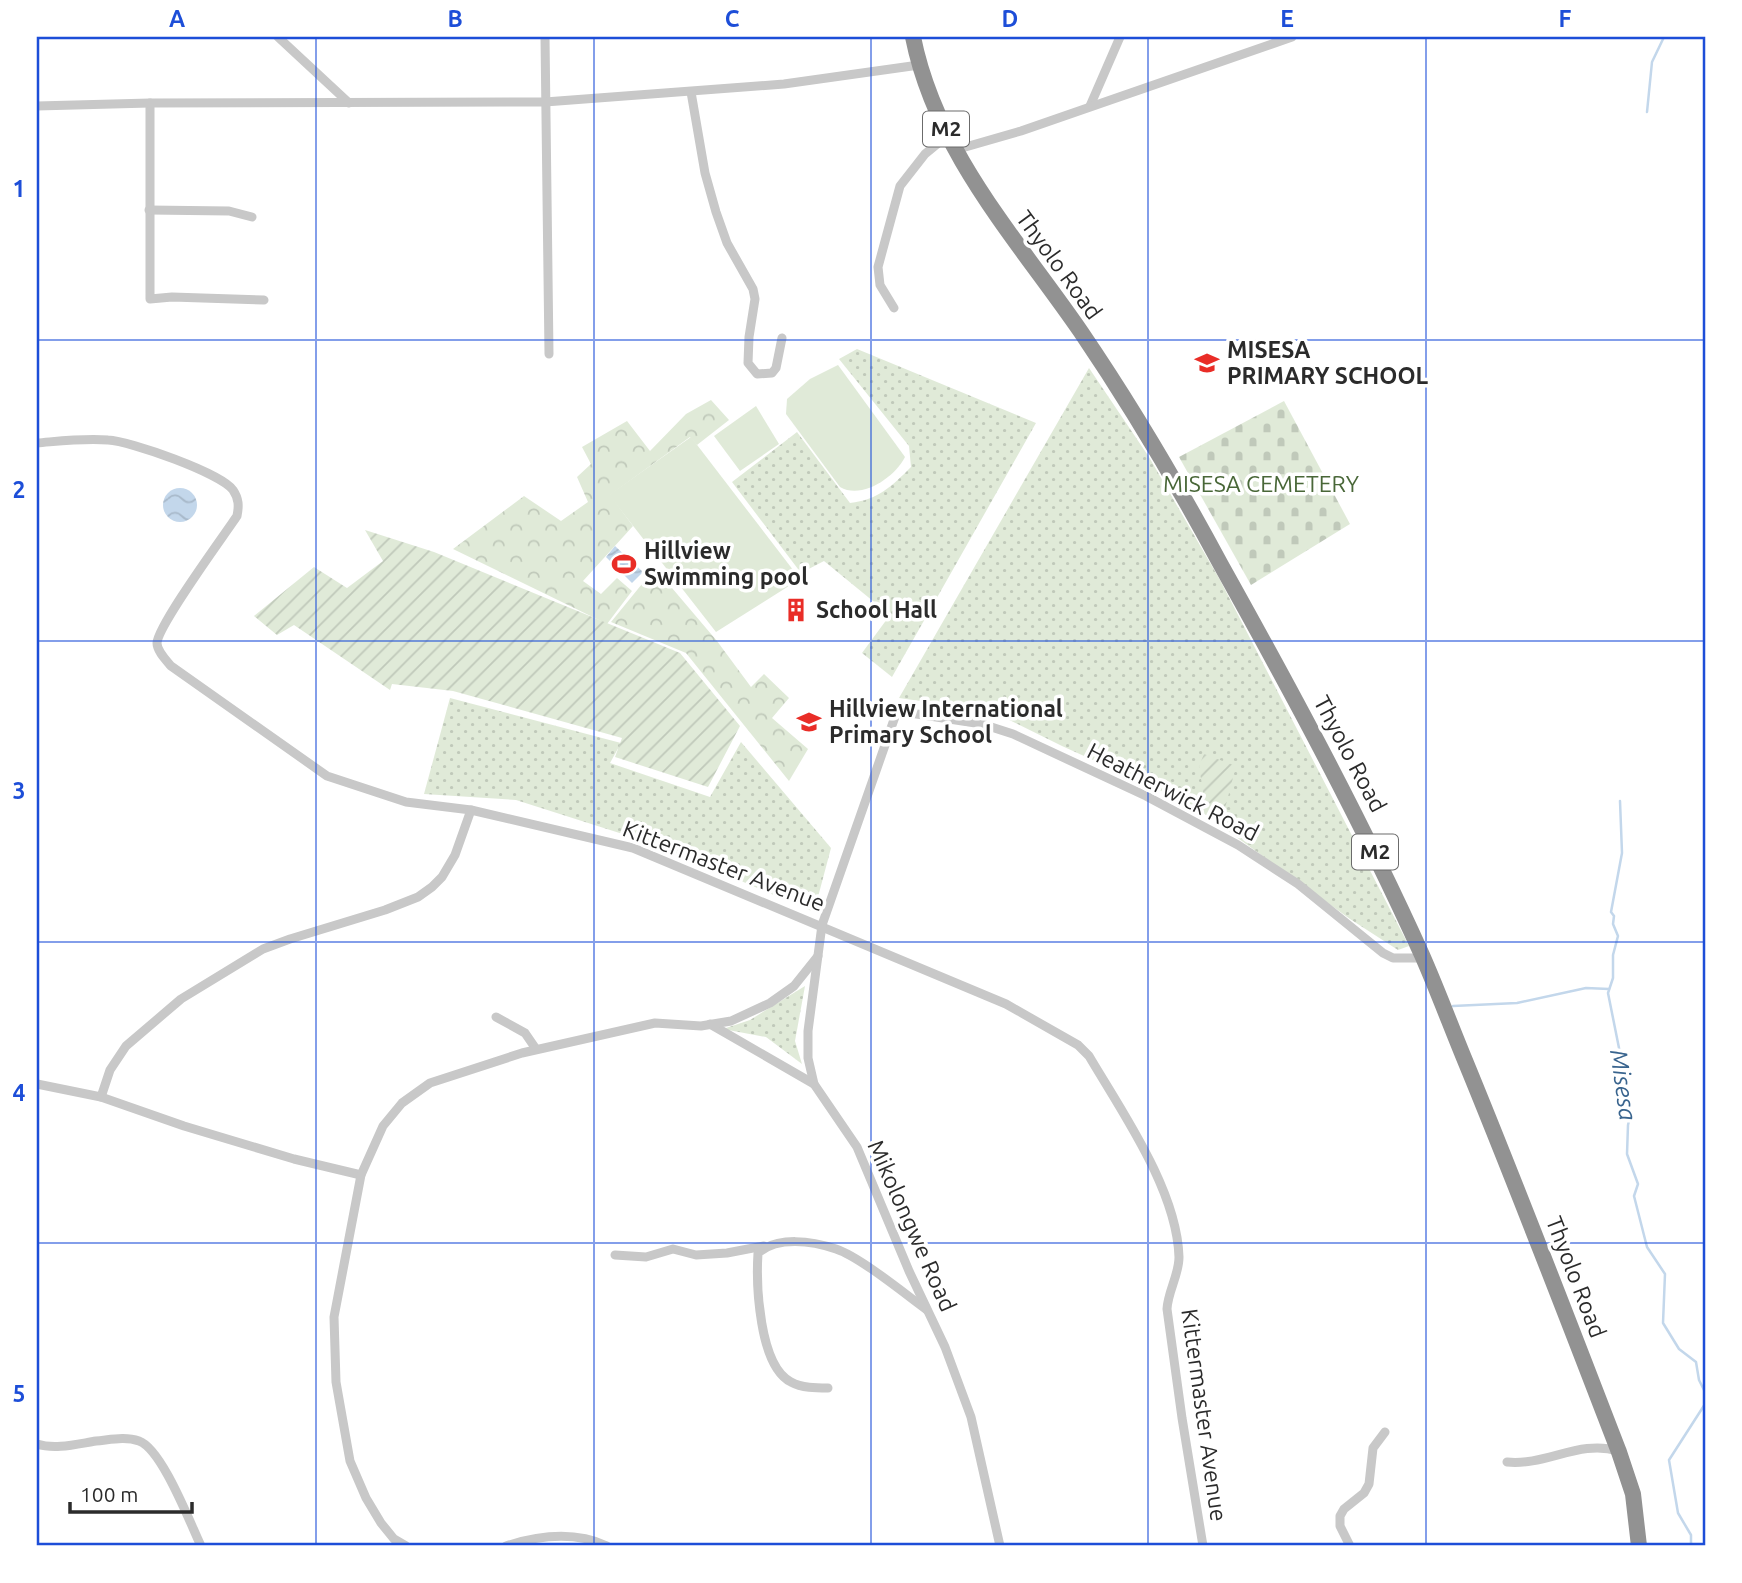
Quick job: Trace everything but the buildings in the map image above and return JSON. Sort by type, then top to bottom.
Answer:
[{"type":"highway","name":"Thyolo Road","points":[[913,37],[919,65],[952,142],[994,214],[1078,327],[1154,445],[1315,734],[1368,836],[1424,958],[1518,1188],[1619,1452],[1633,1494],[1639,1546]]},
{"type":"street","points":[[278,37],[349,103]]},
{"type":"street","points":[[545,37],[549,354]]},
{"type":"street","points":[[1090,106],[1120,37]]},
{"type":"street","points":[[894,308],[880,285],[877,273],[900,186],[925,154],[952,142],[1021,131],[1292,37]]},
{"type":"street","points":[[37,106],[149,103],[545,102],[784,84],[919,65]]},
{"type":"street","points":[[691,92],[705,173],[716,212],[727,243],[755,299],[748,337],[748,363],[757,374],[772,373],[776,368],[782,338]]},
{"type":"street","points":[[149,103],[150,299],[172,297],[264,300]]},
{"type":"street","points":[[149,210],[229,211],[252,217]]},
{"type":"street","name":"Kittermaster Avenue","points":[[37,443],[82,438],[111,440],[192,467],[228,484],[239,501],[237,516],[171,614],[158,639],[158,648],[172,666],[327,776],[405,803],[471,810],[634,848],[1006,1004],[1078,1045],[1089,1056],[1140,1143],[1171,1210],[1178,1263],[1168,1294],[1167,1309],[1203,1546]]},
{"type":"street","name":"Heatherwick Road","points":[[822,925],[897,711],[982,724],[1013,734],[1146,796],[1238,845],[1298,884],[1383,953],[1393,958],[1424,958]]},
{"type":"street","points":[[101,1097],[110,1070],[126,1046],[181,999],[263,950],[385,910],[418,897],[432,887],[442,877],[455,855],[471,810]]},
{"type":"street","name":"Mikolongwe Road","points":[[822,925],[808,1031],[807,1058],[814,1084],[857,1147],[888,1224],[945,1347],[971,1417],[1000,1546]]},
{"type":"street","points":[[406,1546],[394,1539],[381,1523],[350,1461],[336,1382],[334,1317],[361,1175],[383,1126],[402,1102],[430,1083],[536,1049],[655,1023],[710,1024],[731,1021],[770,1003],[794,986],[820,953]]},
{"type":"street","points":[[496,1017],[525,1033],[536,1049]]},
{"type":"street","points":[[710,1024],[814,1084]]},
{"type":"street","points":[[37,1084],[101,1097],[208,1134],[361,1175]]},
{"type":"street","points":[[615,1255],[646,1257],[673,1249],[696,1255],[727,1253],[792,1241],[837,1249],[928,1311]]},
{"type":"street","points":[[769,1245],[758,1253],[756,1272],[764,1337],[773,1360],[783,1377],[790,1382],[804,1387],[828,1388]]},
{"type":"street","points":[[1350,1546],[1340,1526],[1340,1516],[1344,1509],[1364,1493],[1369,1484],[1373,1448],[1385,1432]]},
{"type":"street","points":[[37,1444],[59,1446],[118,1438],[139,1441],[154,1452],[201,1546]]},
{"type":"street","points":[[1507,1462],[1528,1462],[1593,1446],[1619,1452]]},
{"type":"street","points":[[506,1546],[523,1541],[577,1536],[607,1546]]},
{"type":"green space","points":[[857,349],[1036,423],[892,677],[862,653],[890,615],[824,561],[801,573],[732,482],[797,432],[850,503],[877,495],[911,467],[909,446],[839,359]]},
{"type":"green space","points":[[838,365],[905,457],[886,479],[858,491],[840,487],[786,414],[787,399],[810,379]]},
{"type":"green space","points":[[1089,368],[1149,457],[1220,580],[1409,946],[1398,950],[1350,919],[1192,805],[991,711],[899,698]]},
{"type":"green space","points":[[711,400],[729,420],[697,445],[690,437],[610,495],[633,526],[583,581],[601,594],[617,578],[632,591],[607,624],[453,549],[524,496],[561,521],[588,502],[577,477],[591,464],[582,447],[627,421],[650,451],[686,414]]},
{"type":"green space","name":"MISESA CEMETERY","points":[[1284,401],[1350,524],[1251,585],[1179,457]]},
{"type":"green space","points":[[756,406],[779,444],[740,471],[714,436]]},
{"type":"green space","points":[[691,437],[800,579],[716,632],[609,495]]},
{"type":"green space","points":[[365,530],[434,552],[680,653],[740,726],[708,787],[615,757],[622,738],[453,691],[392,684],[390,690],[294,625],[277,635],[254,616],[314,567],[347,588],[383,561]]},
{"type":"green space","points":[[655,568],[717,641],[751,687],[764,674],[789,698],[772,718],[808,749],[789,781],[686,653],[611,622]]},
{"type":"green space","points":[[450,698],[621,743],[610,763],[710,797],[741,742],[831,848],[814,912],[654,844],[516,800],[424,794]]},
{"type":"green space","points":[[1204,754],[1236,766],[1222,820],[1206,810],[1199,766]]},
{"type":"green space","points":[[805,986],[795,1041],[802,1064],[766,1037],[723,1029],[750,1020]]},
{"type":"water","points":[[180,488],[192,493],[197,505],[192,517],[180,522],[168,517],[163,505],[168,493]]},
{"type":"water","name":"Hillview Swimming pool","points":[[615,546],[643,572],[632,583],[606,557]]},
{"type":"waterway","points":[[1647,112],[1652,62],[1664,37]]},
{"type":"waterway","name":"Misesa","points":[[1620,801],[1622,853],[1611,912],[1618,936],[1613,955],[1613,978],[1608,993],[1624,1088],[1631,1113],[1627,1154],[1638,1184],[1634,1196],[1647,1247],[1665,1274],[1663,1323],[1679,1349],[1696,1362],[1699,1380],[1705,1392]]},
{"type":"waterway","points":[[1453,1006],[1517,1003],[1586,988],[1609,989]]},
{"type":"waterway","name":"Misesa","points":[[1691,1546],[1691,1535],[1678,1513],[1669,1460],[1705,1404]]},
{"type":"place","name":"MISESA PRIMARY SCHOOL","points":[[1207,363]]},
{"type":"place","name":"Hillview Swimming pool","points":[[624,564]]},
{"type":"place","name":"School Hall","points":[[796,610]]},
{"type":"place","name":"Hillview International Primary School","points":[[809,722]]}]
